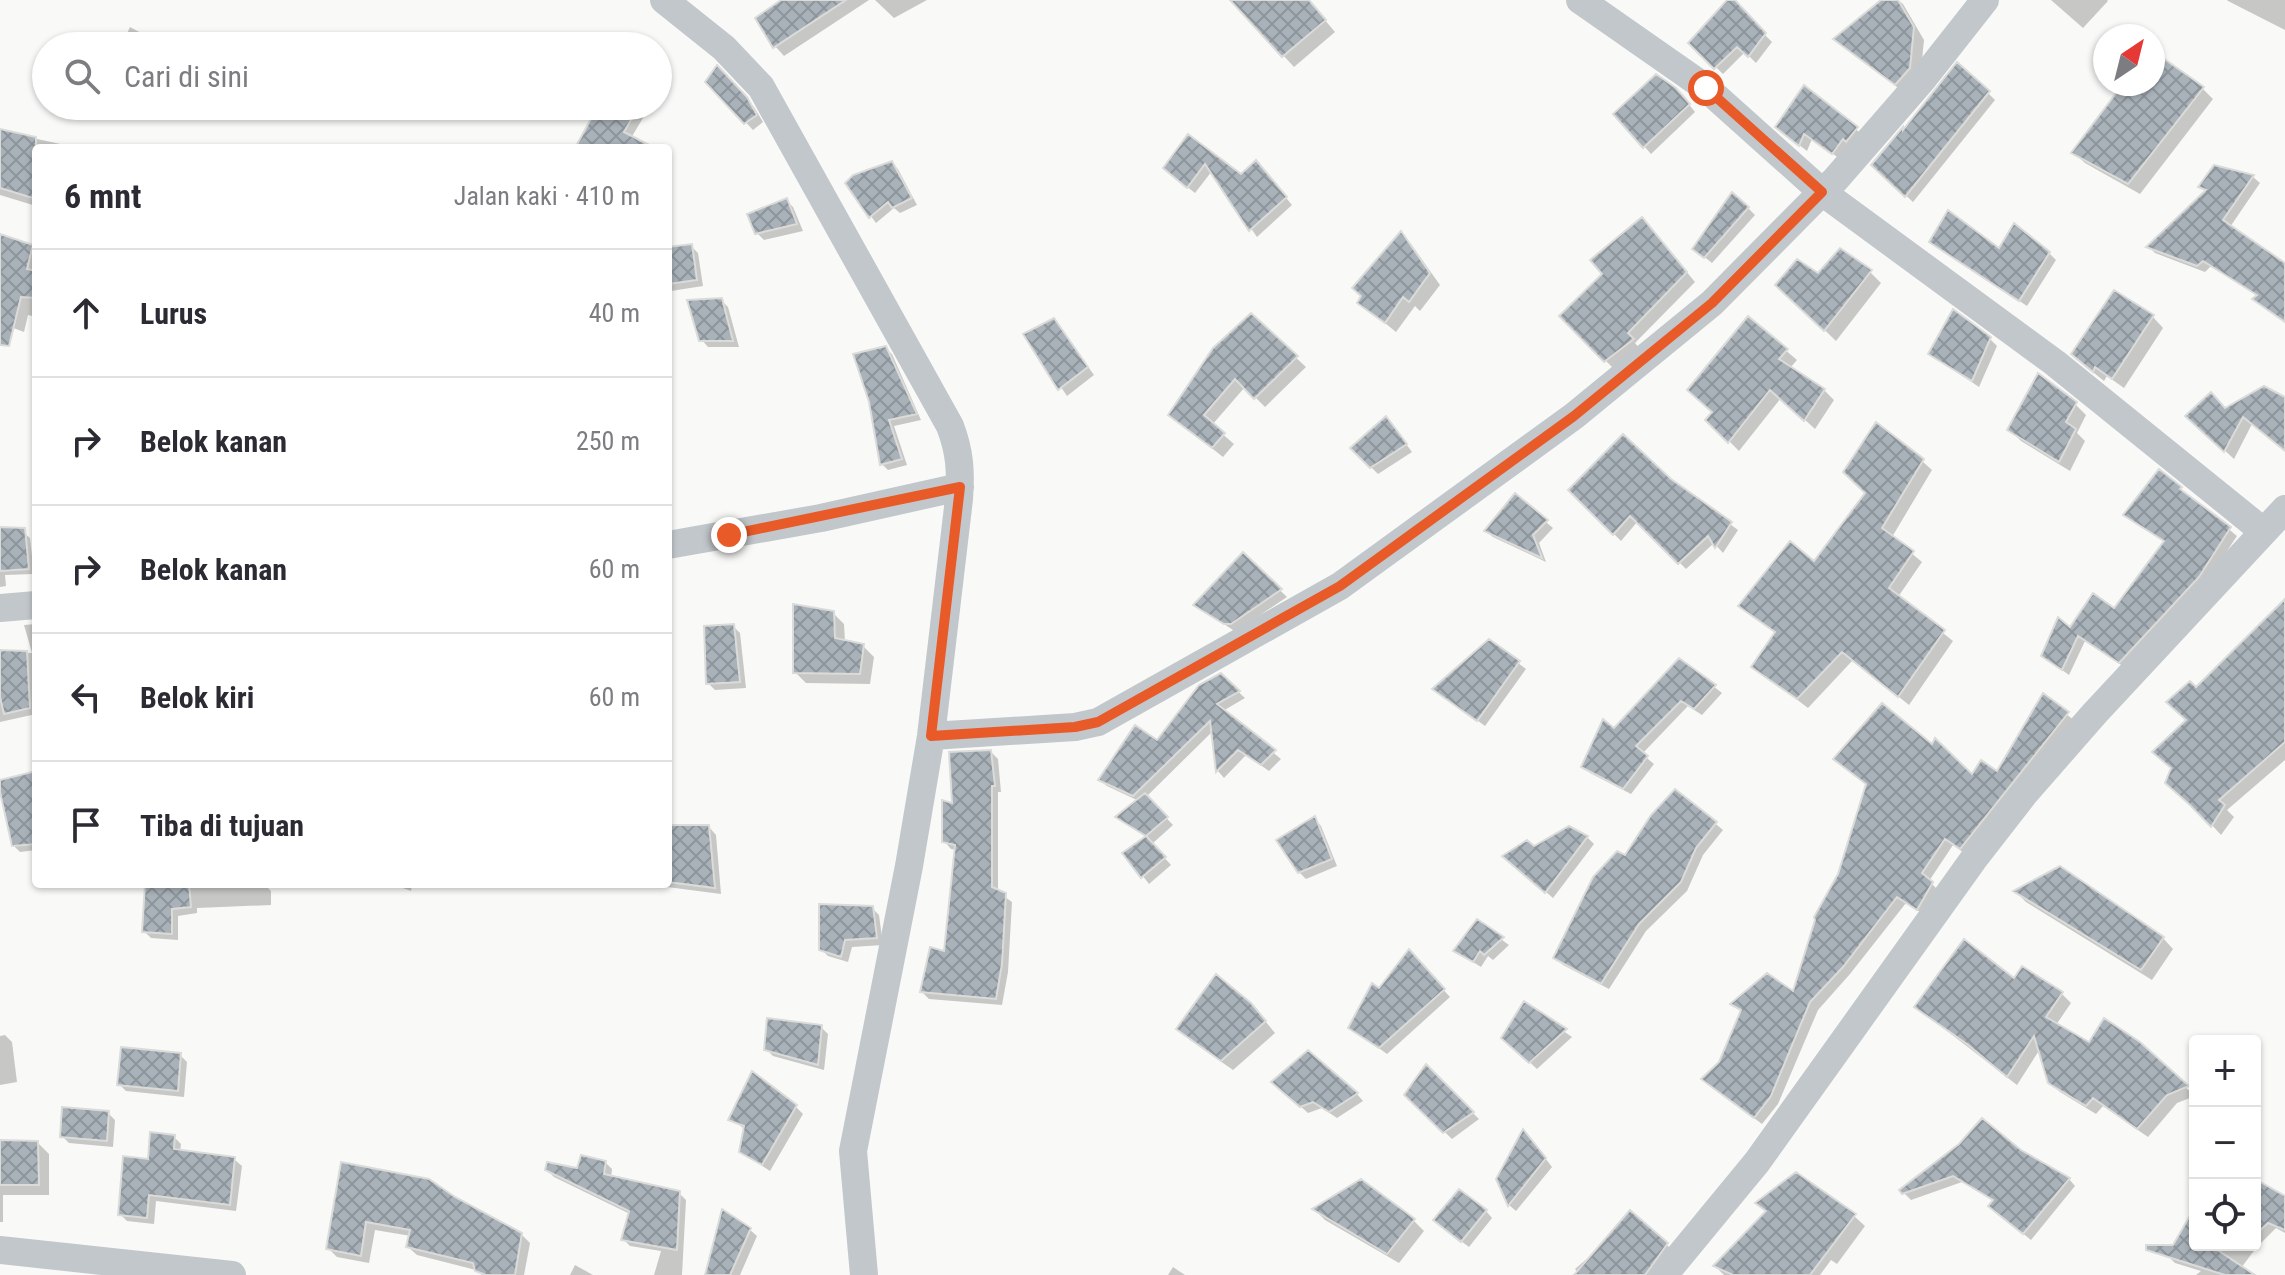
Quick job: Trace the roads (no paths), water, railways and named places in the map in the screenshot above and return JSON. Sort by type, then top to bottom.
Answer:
[{"type":"street","points":[[664,0],[724,48],[761,87],[950,426],[959,449],[960,487],[931,736],[853,1151],[864,1275]]},
{"type":"street","points":[[1580,0],[1706,88],[1822,192],[2055,363],[2263,531]]},
{"type":"street","points":[[931,736],[1061,728],[1098,722],[1340,586],[1597,397],[1712,303],[1835,180],[1922,80],[1985,0]]},
{"type":"street","points":[[672,544],[821,518],[960,487]]},
{"type":"street","points":[[1664,1275],[1757,1162],[1973,860],[2025,793],[2285,509]]},
{"type":"street","points":[[0,608],[32,605]]},
{"type":"street","points":[[0,1250],[232,1275]]}]
